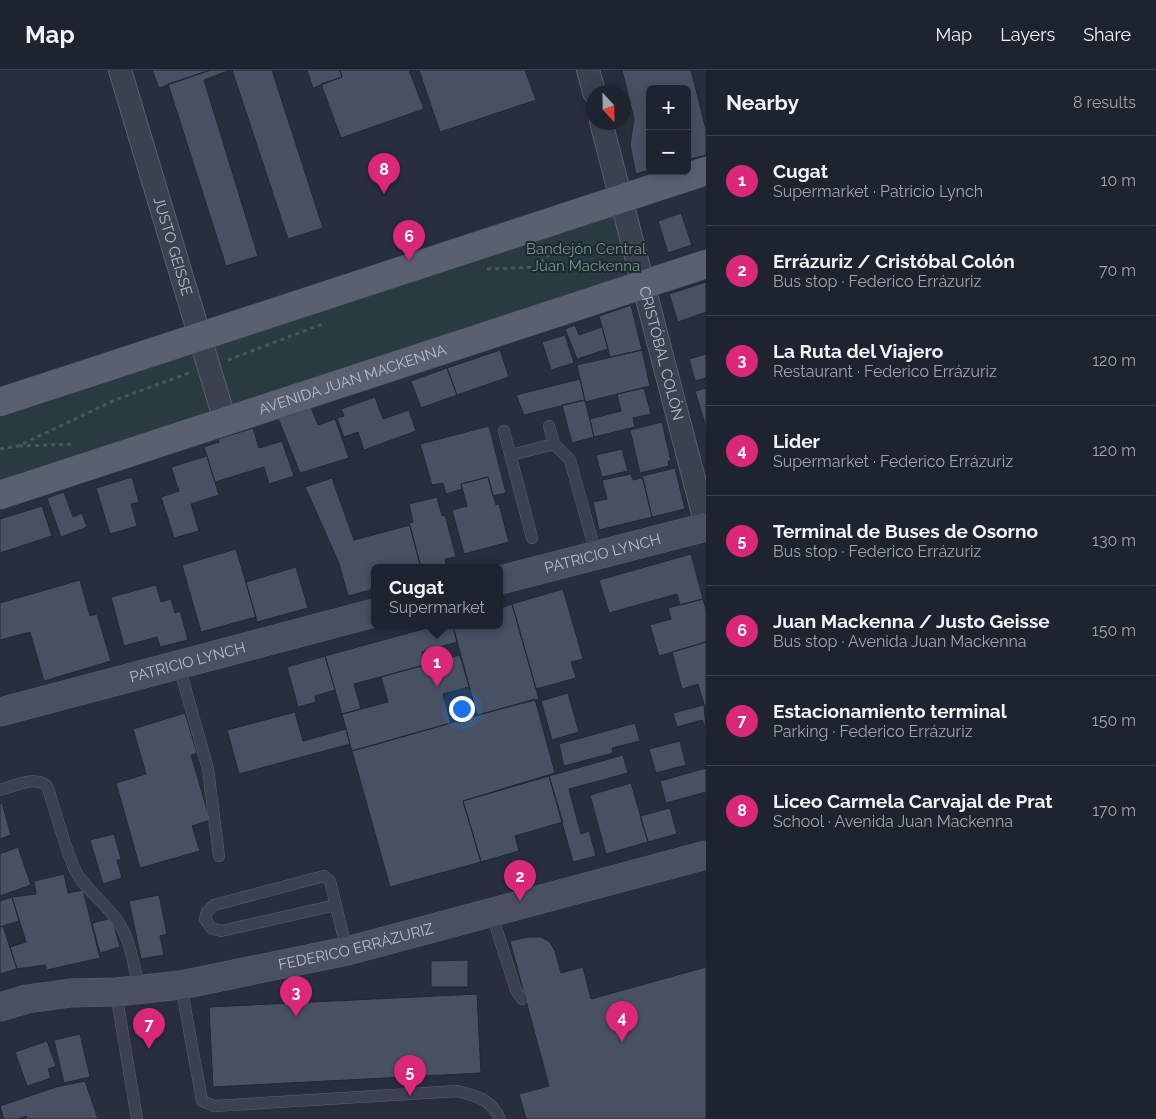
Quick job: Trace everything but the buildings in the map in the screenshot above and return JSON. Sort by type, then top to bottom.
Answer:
[{"type":"main road","points":[[0,402],[706,171]]},
{"type":"main road","name":"AVENIDA JUAN MACKENNA","points":[[0,495],[706,264]]},
{"type":"street","name":"JUSTO GEISSE","points":[[120,70],[225,421]]},
{"type":"street","points":[[588,70],[592,85]]},
{"type":"street","name":"CRISTÓBAL COLÓN","points":[[604,130],[706,526]]},
{"type":"street","name":"PATRICIO LYNCH","points":[[503,579],[706,526]]},
{"type":"street","name":"PATRICIO LYNCH","points":[[0,712],[371,614]]},
{"type":"street","name":"FEDERICO ERRÁZURIZ","points":[[0,1006],[27,999],[71,993],[128,991],[181,985],[347,951],[706,855]]},
{"type":"lane","points":[[549,426],[554,444],[570,460],[596,554]]},
{"type":"lane","points":[[504,431],[532,538]]},
{"type":"lane","points":[[511,455],[554,444]]},
{"type":"lane","points":[[179,666],[208,769],[219,856]]},
{"type":"lane","points":[[0,790],[34,780],[42,781],[48,786],[75,870],[87,887],[102,900],[118,921],[129,943],[128,991],[137,1119]]},
{"type":"lane","points":[[336,905],[221,931],[211,928],[206,919],[207,912],[214,905],[324,876],[330,881],[336,905],[347,951]]},
{"type":"lane","points":[[491,912],[516,990],[522,999]]},
{"type":"lane","points":[[181,985],[202,1101],[214,1106],[458,1091],[481,1098],[495,1108],[500,1119]]},
{"type":"path","points":[[482,268],[537,267],[561,242]]},
{"type":"path","points":[[0,449],[18,446],[115,400],[208,365],[232,359],[328,322]]},
{"type":"green space","name":"Bandejón Central Juan Mackenna","points":[[617,207],[635,282],[0,489],[0,413]]},
{"type":"place","name":"Liceo Carmela Carvajal de Prat","points":[[384,194]]},
{"type":"place","name":"Juan Mackenna / Justo Geisse","points":[[409,261]]},
{"type":"place","name":"Cugat","points":[[437,687]]},
{"type":"place","name":"Errázuriz / Cristóbal Colón","points":[[520,901]]},
{"type":"place","name":"La Ruta del Viajero","points":[[296,1017]]},
{"type":"place","name":"Lider","points":[[622,1042]]},
{"type":"place","name":"Estacionamiento terminal","points":[[149,1049]]},
{"type":"place","name":"Terminal de Buses de Osorno","points":[[410,1096]]}]
